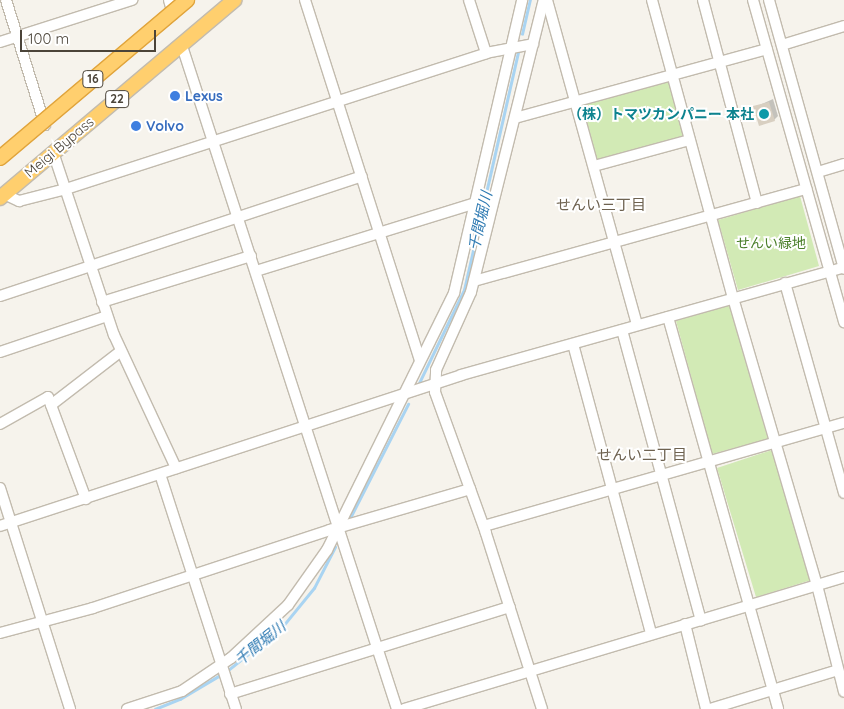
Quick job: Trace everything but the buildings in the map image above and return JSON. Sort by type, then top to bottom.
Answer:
[{"type":"highway","name":"Meigi Bypass","points":[[0,160],[45,125],[188,0]]},
{"type":"highway","name":"16","points":[[0,160],[188,0]]},
{"type":"highway","points":[[181,44],[200,17],[218,0]]},
{"type":"highway","name":"Meigi Bypass","points":[[2,196],[234,0]]},
{"type":"street","points":[[6,0],[45,125]]},
{"type":"street","points":[[0,42],[132,0]]},
{"type":"street","points":[[169,0],[173,14]]},
{"type":"street","points":[[305,0],[420,360]]},
{"type":"street","points":[[469,0],[486,53]]},
{"type":"street","points":[[127,709],[182,691],[221,667],[288,605],[327,550],[454,293],[473,204],[522,0]]},
{"type":"street","points":[[542,709],[528,670],[484,526],[435,392],[436,370],[474,281],[545,0]]},
{"type":"street","points":[[545,0],[594,166],[637,325]]},
{"type":"street","points":[[652,0],[674,74],[733,298],[817,585],[844,692]]},
{"type":"street","points":[[703,0],[757,202]]},
{"type":"street","points":[[753,0],[844,322]]},
{"type":"street","points":[[0,526],[436,384],[829,270],[844,268],[769,0]]},
{"type":"street","points":[[782,45],[844,26]]},
{"type":"street","points":[[181,44],[239,218],[337,528],[378,646],[396,709]]},
{"type":"street","points":[[2,196],[19,201],[66,189],[214,143],[338,100],[486,53],[510,46],[533,44]]},
{"type":"street","points":[[515,118],[767,49]]},
{"type":"street","points":[[594,166],[690,140]]},
{"type":"street","points":[[54,152],[107,316],[121,351],[176,468]]},
{"type":"street","points":[[818,172],[844,164]]},
{"type":"street","points":[[0,296],[362,176]]},
{"type":"street","points":[[474,281],[806,189]]},
{"type":"street","points":[[256,271],[380,230],[473,204]]},
{"type":"street","points":[[102,302],[251,256]]},
{"type":"street","points":[[785,283],[844,493]]},
{"type":"street","points":[[0,352],[107,316]]},
{"type":"street","points":[[668,316],[708,462],[751,605],[778,709]]},
{"type":"street","points":[[622,330],[659,476],[701,620]]},
{"type":"street","points":[[573,344],[651,634]]},
{"type":"street","points":[[51,406],[121,351]]},
{"type":"street","points":[[0,424],[48,397],[86,499]]},
{"type":"street","points":[[484,526],[844,423]]},
{"type":"street","points":[[160,474],[236,709]]},
{"type":"street","points":[[0,488],[70,709]]},
{"type":"street","points":[[0,633],[42,623],[337,528],[470,489]]},
{"type":"street","points":[[404,709],[528,670],[844,577]]},
{"type":"street","points":[[230,694],[378,646],[510,607]]},
{"type":"street","points":[[685,624],[706,709]]},
{"type":"street","points":[[710,709],[838,670]]},
{"type":"green space","points":[[670,79],[684,136],[597,160],[582,103]]},
{"type":"green space","name":"せんい緑地","points":[[800,196],[819,266],[738,290],[718,220]]},
{"type":"green space","points":[[729,305],[768,439],[712,454],[676,321]]},
{"type":"green space","points":[[772,450],[812,587],[808,581],[756,597],[717,468]]},
{"type":"waterway","name":"千間堀川","points":[[522,34],[530,0]]},
{"type":"waterway","name":"千間堀川","points":[[419,383],[464,290],[518,52]]},
{"type":"waterway","name":"千間堀川","points":[[349,520],[408,404]]},
{"type":"waterway","name":"千間堀川","points":[[227,671],[283,626],[314,588],[335,547]]},
{"type":"waterway","name":"千間堀川","points":[[155,709],[180,699],[222,674]]},
{"type":"place","name":"Lexus","points":[[175,96]]},
{"type":"place","name":"（株）トマツカンパニー 本社","points":[[764,114]]},
{"type":"place","name":"Volvo","points":[[136,126]]},
{"type":"district","name":"せんい三丁目","points":[[601,205]]},
{"type":"district","name":"せんい二丁目","points":[[642,455]]}]
